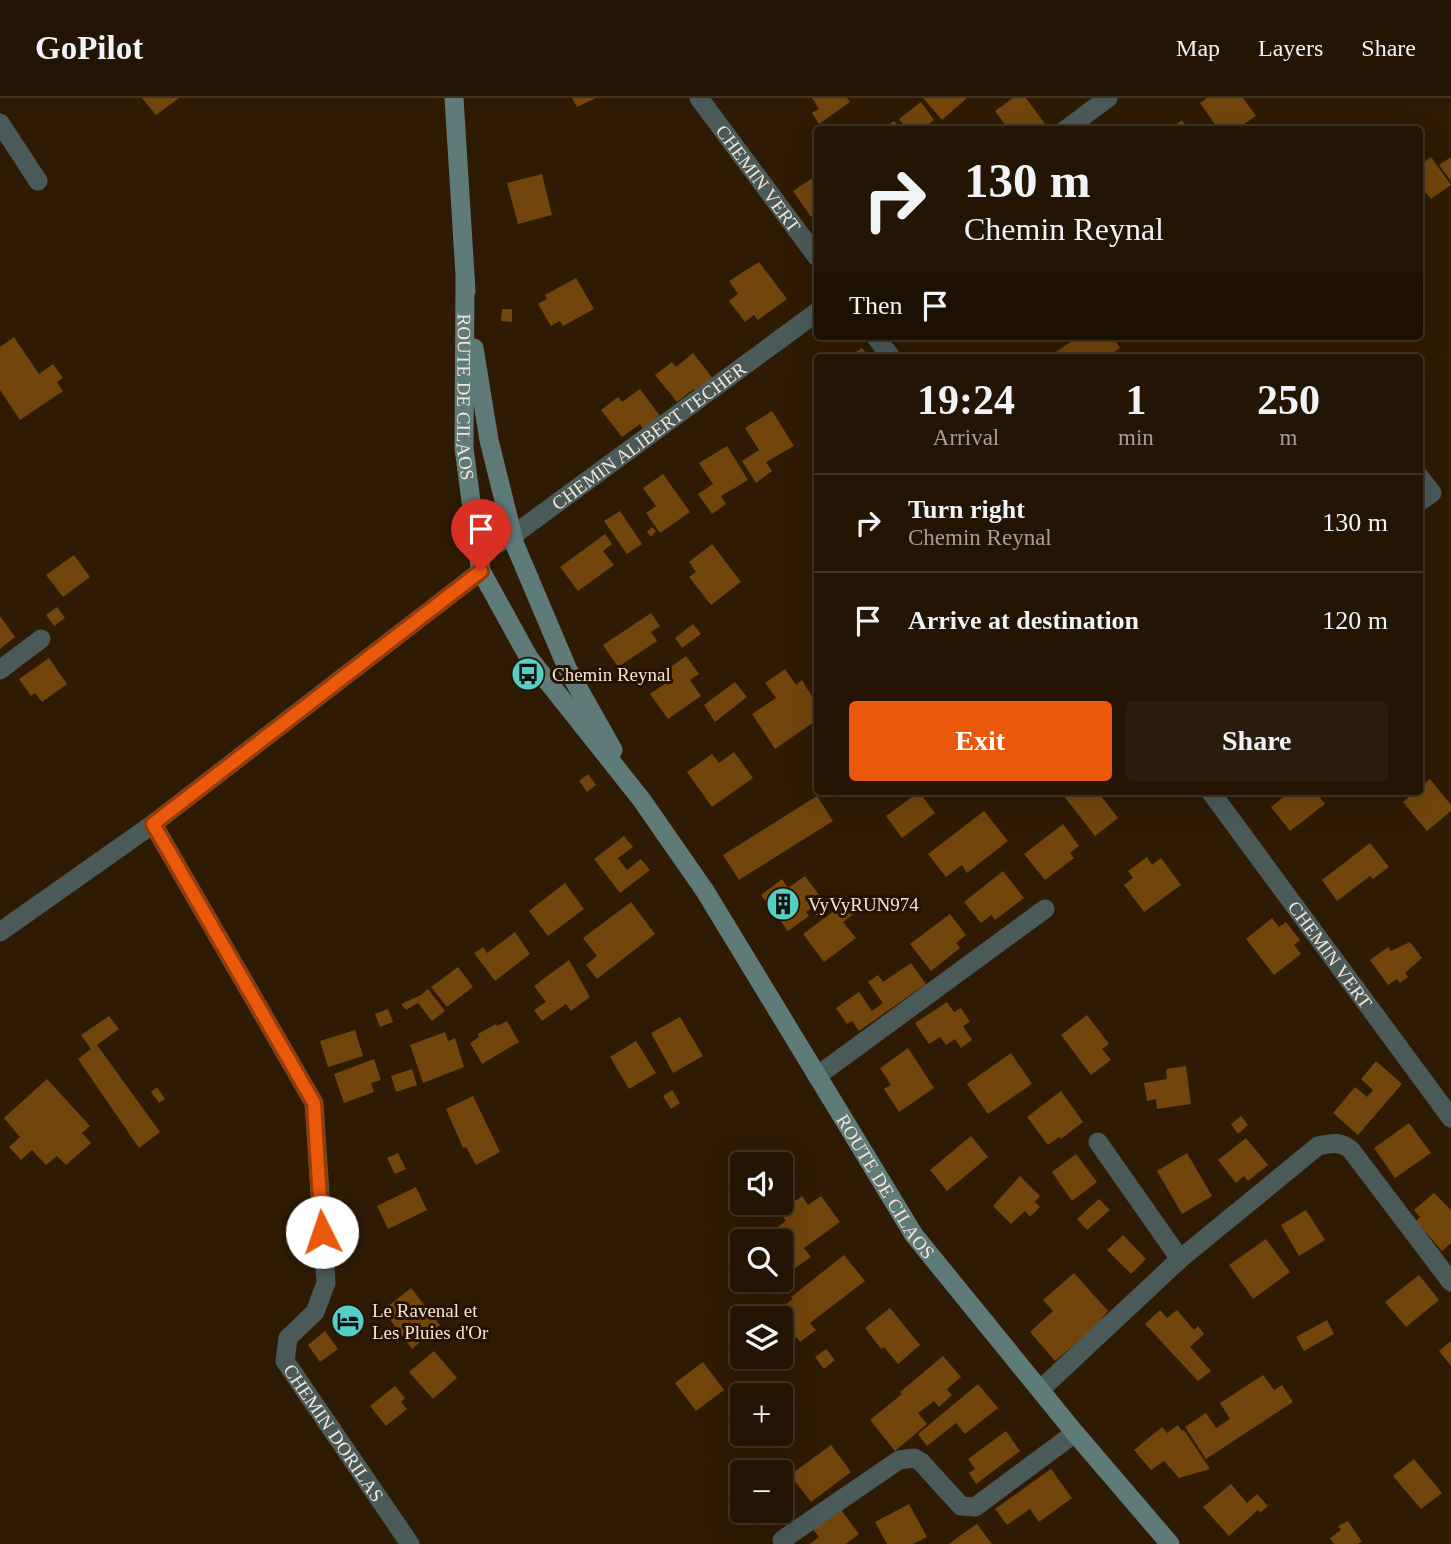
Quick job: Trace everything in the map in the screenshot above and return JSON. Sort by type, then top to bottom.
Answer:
[{"type":"main road","name":"ROUTE DE CILAOS","points":[[454,98],[469,321],[489,440],[512,536],[568,670],[573,700]]},
{"type":"main road","name":"ROUTE DE CILAOS","points":[[465,278],[464,448],[480,562],[529,658],[573,700],[705,891],[914,1235],[1075,1433],[1170,1544]]},
{"type":"street","name":"CHEMIN VERT","points":[[699,98],[814,253]]},
{"type":"street","points":[[1070,126],[1108,98]]},
{"type":"street","points":[[0,123],[38,181]]},
{"type":"street","name":"CHEMIN ALIBERT TECHER","points":[[480,562],[814,314]]},
{"type":"street","points":[[1423,481],[1432,493],[1423,499]]},
{"type":"street","points":[[0,932],[153,824],[480,562]]},
{"type":"street","points":[[0,670],[41,639]]},
{"type":"street","name":"CHEMIN VERT","points":[[1213,795],[1451,1118]]},
{"type":"street","name":"CHEMIN DORILAS","points":[[153,824],[314,1103],[326,1283],[315,1312],[288,1338],[285,1361],[410,1544]]},
{"type":"street","points":[[817,1076],[1045,909]]},
{"type":"street","points":[[1098,1142],[1180,1259]]},
{"type":"street","points":[[1041,1389],[1180,1259],[1318,1146],[1334,1143],[1345,1145],[1351,1150],[1451,1282]]},
{"type":"street","points":[[782,1541],[899,1460],[914,1458],[921,1462],[961,1506],[975,1507],[1075,1433]]},
{"type":"building","points":[[142,98],[179,98],[156,115]]},
{"type":"building","points":[[572,98],[596,98],[577,107]]},
{"type":"building","points":[[812,98],[847,98],[850,102],[819,124],[812,113],[819,109]]},
{"type":"building","points":[[923,98],[967,98],[942,120]]},
{"type":"building","points":[[1013,98],[1026,98],[1045,124],[1006,126],[995,111]]},
{"type":"building","points":[[1207,98],[1243,98],[1256,116],[1244,124],[1245,126],[1216,126],[1200,103]]},
{"type":"building","points":[[921,102],[934,120],[926,126],[905,126],[899,119]]},
{"type":"building","points":[[1182,120],[1186,126],[1174,126]]},
{"type":"building","points":[[1431,157],[1451,185],[1431,199],[1423,189],[1423,163]]},
{"type":"building","points":[[1451,157],[1451,181],[1439,165]]},
{"type":"building","points":[[542,174],[552,215],[518,224],[507,183]]},
{"type":"building","points":[[814,177],[814,214],[811,217],[793,191]]},
{"type":"building","points":[[759,262],[787,299],[758,320],[754,315],[745,322],[729,301],[738,294],[729,281]]},
{"type":"building","points":[[576,278],[594,309],[563,326],[560,321],[551,326],[538,304],[547,299],[545,295]]},
{"type":"building","points":[[502,309],[512,309],[512,322],[501,321]]},
{"type":"building","points":[[14,337],[39,374],[53,364],[63,378],[57,382],[63,391],[20,420],[0,390],[0,347]]},
{"type":"building","points":[[1073,340],[1115,340],[1120,348],[1111,354],[1053,354]]},
{"type":"building","points":[[862,348],[867,354],[853,354]]},
{"type":"building","points":[[693,353],[714,380],[697,393],[694,389],[677,402],[655,375],[672,362],[676,367]]},
{"type":"building","points":[[640,389],[660,416],[643,429],[640,424],[622,437],[601,410],[618,397],[622,402]]},
{"type":"building","points":[[772,411],[794,446],[766,462],[772,471],[756,483],[742,461],[759,450],[745,428]]},
{"type":"building","points":[[727,446],[748,480],[721,496],[726,504],[712,514],[698,494],[713,484],[699,463]]},
{"type":"building","points":[[663,474],[690,512],[660,533],[646,513],[656,506],[643,488]]},
{"type":"building","points":[[620,511],[642,544],[627,554],[604,521]]},
{"type":"building","points":[[652,527],[656,531],[651,537],[647,532]]},
{"type":"building","points":[[605,534],[612,544],[603,551],[614,565],[578,591],[560,567]]},
{"type":"building","points":[[712,544],[741,582],[711,605],[689,577],[696,572],[689,562]]},
{"type":"building","points":[[74,555],[90,577],[63,597],[46,575]]},
{"type":"building","points":[[57,607],[65,618],[54,626],[46,615]]},
{"type":"building","points":[[651,613],[660,626],[651,632],[657,641],[618,667],[603,645]]},
{"type":"building","points":[[0,616],[15,637],[0,649]]},
{"type":"building","points":[[693,624],[701,634],[682,648],[675,638]]},
{"type":"building","points":[[686,656],[699,674],[690,680],[701,696],[668,719],[650,694],[672,679],[665,671]]},
{"type":"building","points":[[49,658],[67,684],[42,702],[35,693],[31,696],[19,679]]},
{"type":"building","points":[[785,669],[796,685],[802,680],[814,700],[814,722],[775,749],[752,714],[776,698],[765,683]]},
{"type":"building","points":[[735,682],[747,697],[715,722],[704,705]]},
{"type":"building","points":[[734,752],[753,778],[712,807],[687,772],[712,754],[719,763]]},
{"type":"building","points":[[588,774],[596,785],[587,792],[579,781]]},
{"type":"building","points":[[1430,779],[1451,805],[1451,811],[1427,831],[1403,802],[1411,795],[1423,795],[1423,785]]},
{"type":"building","points":[[915,795],[921,795],[935,813],[902,838],[886,816]]},
{"type":"building","points":[[1063,795],[1100,795],[1118,818],[1095,836]]},
{"type":"building","points":[[1286,795],[1318,795],[1325,804],[1290,831],[1271,807]]},
{"type":"building","points":[[817,796],[833,821],[739,880],[723,855]]},
{"type":"building","points":[[984,811],[1008,841],[967,873],[962,865],[946,877],[928,854]]},
{"type":"building","points":[[1063,824],[1079,846],[1070,853],[1074,858],[1045,880],[1024,854]]},
{"type":"building","points":[[624,836],[633,847],[618,858],[627,870],[641,859],[650,870],[620,893],[594,859]]},
{"type":"building","points":[[1370,843],[1389,867],[1373,879],[1370,876],[1337,901],[1322,880]]},
{"type":"building","points":[[1147,857],[1152,865],[1161,858],[1181,885],[1144,912],[1124,885],[1133,878],[1128,871]]},
{"type":"building","points":[[1003,871],[1024,898],[995,920],[991,915],[981,923],[964,902]]},
{"type":"building","name":"VyVyRUN974","points":[[805,876],[823,900],[806,912],[809,916],[788,931],[761,895],[782,879],[788,888]]},
{"type":"building","points":[[565,883],[584,909],[548,936],[529,911]]},
{"type":"building","points":[[631,902],[655,934],[597,979],[586,965],[597,956],[583,938]]},
{"type":"building","points":[[846,902],[855,913],[843,922],[856,938],[824,962],[803,934]]},
{"type":"building","points":[[950,914],[966,935],[956,943],[960,948],[931,971],[910,944]]},
{"type":"building","points":[[1272,918],[1279,927],[1286,922],[1300,940],[1294,945],[1301,954],[1274,975],[1246,939]]},
{"type":"building","points":[[515,932],[530,954],[495,981],[474,953],[483,947],[487,953]]},
{"type":"building","points":[[1410,942],[1422,958],[1405,973],[1408,977],[1400,983],[1397,979],[1388,985],[1370,960],[1388,947],[1391,951]]},
{"type":"building","points":[[569,960],[590,997],[571,1011],[566,1004],[542,1021],[534,1010],[546,1002],[534,986]]},
{"type":"building","points":[[911,963],[926,984],[859,1031],[852,1021],[847,1024],[836,1008],[859,992],[872,1011],[883,1003],[868,982],[878,975],[883,982]]},
{"type":"building","points":[[458,967],[473,987],[447,1007],[431,987]]},
{"type":"building","points":[[428,989],[445,1011],[432,1021],[418,1003],[406,1010],[401,1004]]},
{"type":"building","points":[[947,1002],[954,1012],[961,1008],[970,1022],[963,1026],[972,1040],[961,1048],[955,1039],[946,1045],[940,1037],[929,1044],[915,1023]]},
{"type":"building","points":[[388,1009],[393,1022],[380,1027],[375,1014]]},
{"type":"building","points":[[1087,1015],[1109,1044],[1102,1049],[1111,1060],[1091,1075],[1061,1035]]},
{"type":"building","points":[[109,1016],[119,1029],[97,1045],[160,1132],[139,1148],[78,1059],[91,1049],[81,1035]]},
{"type":"building","points":[[680,1017],[703,1056],[673,1073],[651,1033]]},
{"type":"building","points":[[507,1021],[519,1042],[482,1064],[470,1043],[479,1037],[478,1034]]},
{"type":"building","points":[[355,1030],[363,1056],[328,1067],[320,1041]]},
{"type":"building","points":[[445,1032],[448,1041],[455,1038],[464,1067],[423,1083],[410,1045]]},
{"type":"building","points":[[636,1041],[656,1073],[629,1089],[610,1057]]},
{"type":"building","points":[[908,1048],[934,1088],[899,1112],[884,1089],[891,1085],[880,1068]]},
{"type":"building","points":[[1011,1053],[1032,1084],[988,1114],[967,1084]]},
{"type":"building","points":[[374,1059],[381,1080],[371,1083],[374,1092],[344,1103],[334,1074]]},
{"type":"building","points":[[1376,1061],[1402,1084],[1358,1135],[1333,1113],[1355,1087],[1367,1097],[1373,1090],[1361,1079]]},
{"type":"building","points":[[1186,1066],[1191,1104],[1157,1109],[1156,1099],[1147,1101],[1144,1083],[1167,1079],[1166,1069]]},
{"type":"building","points":[[412,1069],[417,1085],[396,1092],[391,1076]]},
{"type":"building","points":[[47,1079],[90,1126],[82,1133],[91,1143],[66,1165],[57,1156],[46,1165],[32,1150],[21,1160],[9,1147],[20,1137],[4,1118]]},
{"type":"building","points":[[157,1087],[165,1099],[159,1103],[151,1092]]},
{"type":"building","points":[[672,1090],[680,1103],[671,1109],[663,1096]]},
{"type":"building","points":[[1061,1091],[1083,1122],[1061,1139],[1059,1137],[1048,1145],[1027,1117]]},
{"type":"building","points":[[473,1096],[500,1152],[476,1165],[466,1147],[463,1148],[446,1109]]},
{"type":"building","points":[[1241,1116],[1248,1125],[1238,1134],[1231,1124]]},
{"type":"building","points":[[1409,1123],[1431,1153],[1395,1178],[1374,1148]]},
{"type":"building","points":[[971,1136],[988,1157],[947,1191],[930,1170]]},
{"type":"building","points":[[1246,1138],[1268,1165],[1248,1181],[1244,1176],[1236,1183],[1218,1160]]},
{"type":"building","points":[[398,1153],[406,1169],[395,1174],[387,1158]]},
{"type":"building","points":[[1187,1153],[1212,1196],[1182,1214],[1157,1171]]},
{"type":"building","points":[[1076,1154],[1097,1182],[1072,1201],[1052,1172]]},
{"type":"building","points":[[1020,1176],[1040,1196],[1035,1202],[1040,1207],[1030,1217],[1025,1211],[1011,1224],[993,1206]]},
{"type":"building","points":[[416,1187],[427,1210],[388,1229],[377,1206]]},
{"type":"building","points":[[1434,1193],[1451,1210],[1451,1243],[1442,1251],[1416,1221],[1420,1217],[1414,1210]]},
{"type":"building","points":[[802,1196],[808,1205],[821,1196],[840,1222],[804,1248],[811,1257],[793,1269],[793,1229],[775,1229],[786,1221],[782,1215],[793,1215],[793,1203]]},
{"type":"building","points":[[1099,1199],[1110,1210],[1087,1230],[1077,1219]]},
{"type":"building","points":[[1306,1210],[1325,1240],[1299,1256],[1281,1225]]},
{"type":"building","points":[[1123,1235],[1146,1259],[1131,1274],[1107,1250]]},
{"type":"building","points":[[1266,1239],[1290,1272],[1253,1299],[1229,1265]]},
{"type":"building","points":[[844,1255],[865,1281],[810,1323],[816,1330],[800,1342],[797,1337],[793,1340],[793,1306],[784,1306],[793,1299],[791,1297]]},
{"type":"building","points":[[1074,1273],[1108,1311],[1094,1328],[1055,1361],[1030,1332],[1053,1311],[1043,1300]]},
{"type":"building","points":[[1419,1275],[1439,1300],[1406,1327],[1385,1302]]},
{"type":"building","points":[[411,1288],[440,1325],[412,1349],[383,1310]]},
{"type":"building","points":[[890,1308],[920,1345],[898,1364],[884,1347],[881,1349],[865,1328]]},
{"type":"building","points":[[1160,1310],[1167,1318],[1177,1310],[1194,1330],[1198,1326],[1204,1334],[1190,1347],[1211,1371],[1198,1381],[1145,1324]]},
{"type":"building","points":[[1327,1320],[1334,1334],[1304,1351],[1296,1337]]},
{"type":"building","points":[[325,1331],[338,1349],[320,1362],[308,1345]]},
{"type":"building","points":[[1451,1341],[1451,1366],[1439,1351]]},
{"type":"building","points":[[826,1349],[835,1360],[824,1369],[815,1357]]},
{"type":"building","points":[[434,1351],[457,1378],[433,1399],[409,1372]]},
{"type":"building","points":[[943,1356],[961,1377],[947,1389],[952,1395],[939,1407],[934,1401],[918,1413],[927,1424],[895,1451],[870,1420]]},
{"type":"building","points":[[703,1362],[724,1390],[696,1411],[675,1383]]},
{"type":"building","points":[[1263,1375],[1274,1390],[1282,1385],[1293,1402],[1206,1459],[1185,1427],[1206,1413],[1216,1428],[1230,1419],[1220,1403]]},
{"type":"building","points":[[978,1384],[998,1408],[965,1434],[956,1423],[927,1446],[918,1434]]},
{"type":"building","points":[[395,1386],[405,1398],[401,1402],[407,1409],[386,1426],[370,1406]]},
{"type":"building","points":[[1178,1425],[1210,1469],[1179,1478],[1164,1461],[1151,1470],[1134,1450],[1162,1427],[1167,1433]]},
{"type":"building","points":[[1006,1431],[1020,1451],[976,1484],[969,1473],[975,1469],[968,1459]]},
{"type":"building","points":[[831,1445],[851,1472],[811,1502],[793,1479],[793,1473]]},
{"type":"building","points":[[1414,1459],[1442,1493],[1421,1509],[1393,1476]]},
{"type":"building","points":[[1051,1469],[1072,1498],[1039,1522],[1030,1509],[1007,1525],[995,1509]]},
{"type":"building","points":[[1231,1484],[1247,1503],[1257,1494],[1268,1506],[1260,1513],[1258,1510],[1229,1536],[1203,1507]]},
{"type":"building","points":[[909,1504],[927,1537],[913,1544],[887,1544],[875,1522]]},
{"type":"building","points":[[839,1507],[859,1534],[846,1544],[810,1544],[819,1537],[812,1528]]},
{"type":"building","points":[[1348,1521],[1362,1542],[1334,1544],[1330,1538],[1341,1530],[1338,1526]]},
{"type":"building","points":[[977,1524],[992,1544],[949,1544],[961,1535]]},
{"type":"place","name":"Chemin Reynal","points":[[528,674]]},
{"type":"place","name":"VyVyRUN974","points":[[783,904]]},
{"type":"place","name":"Le Ravenal et Les Pluies d'Or","points":[[348,1321]]},
{"type":"route","points":[[322,1232],[314,1103],[153,824],[481,571]]}]
